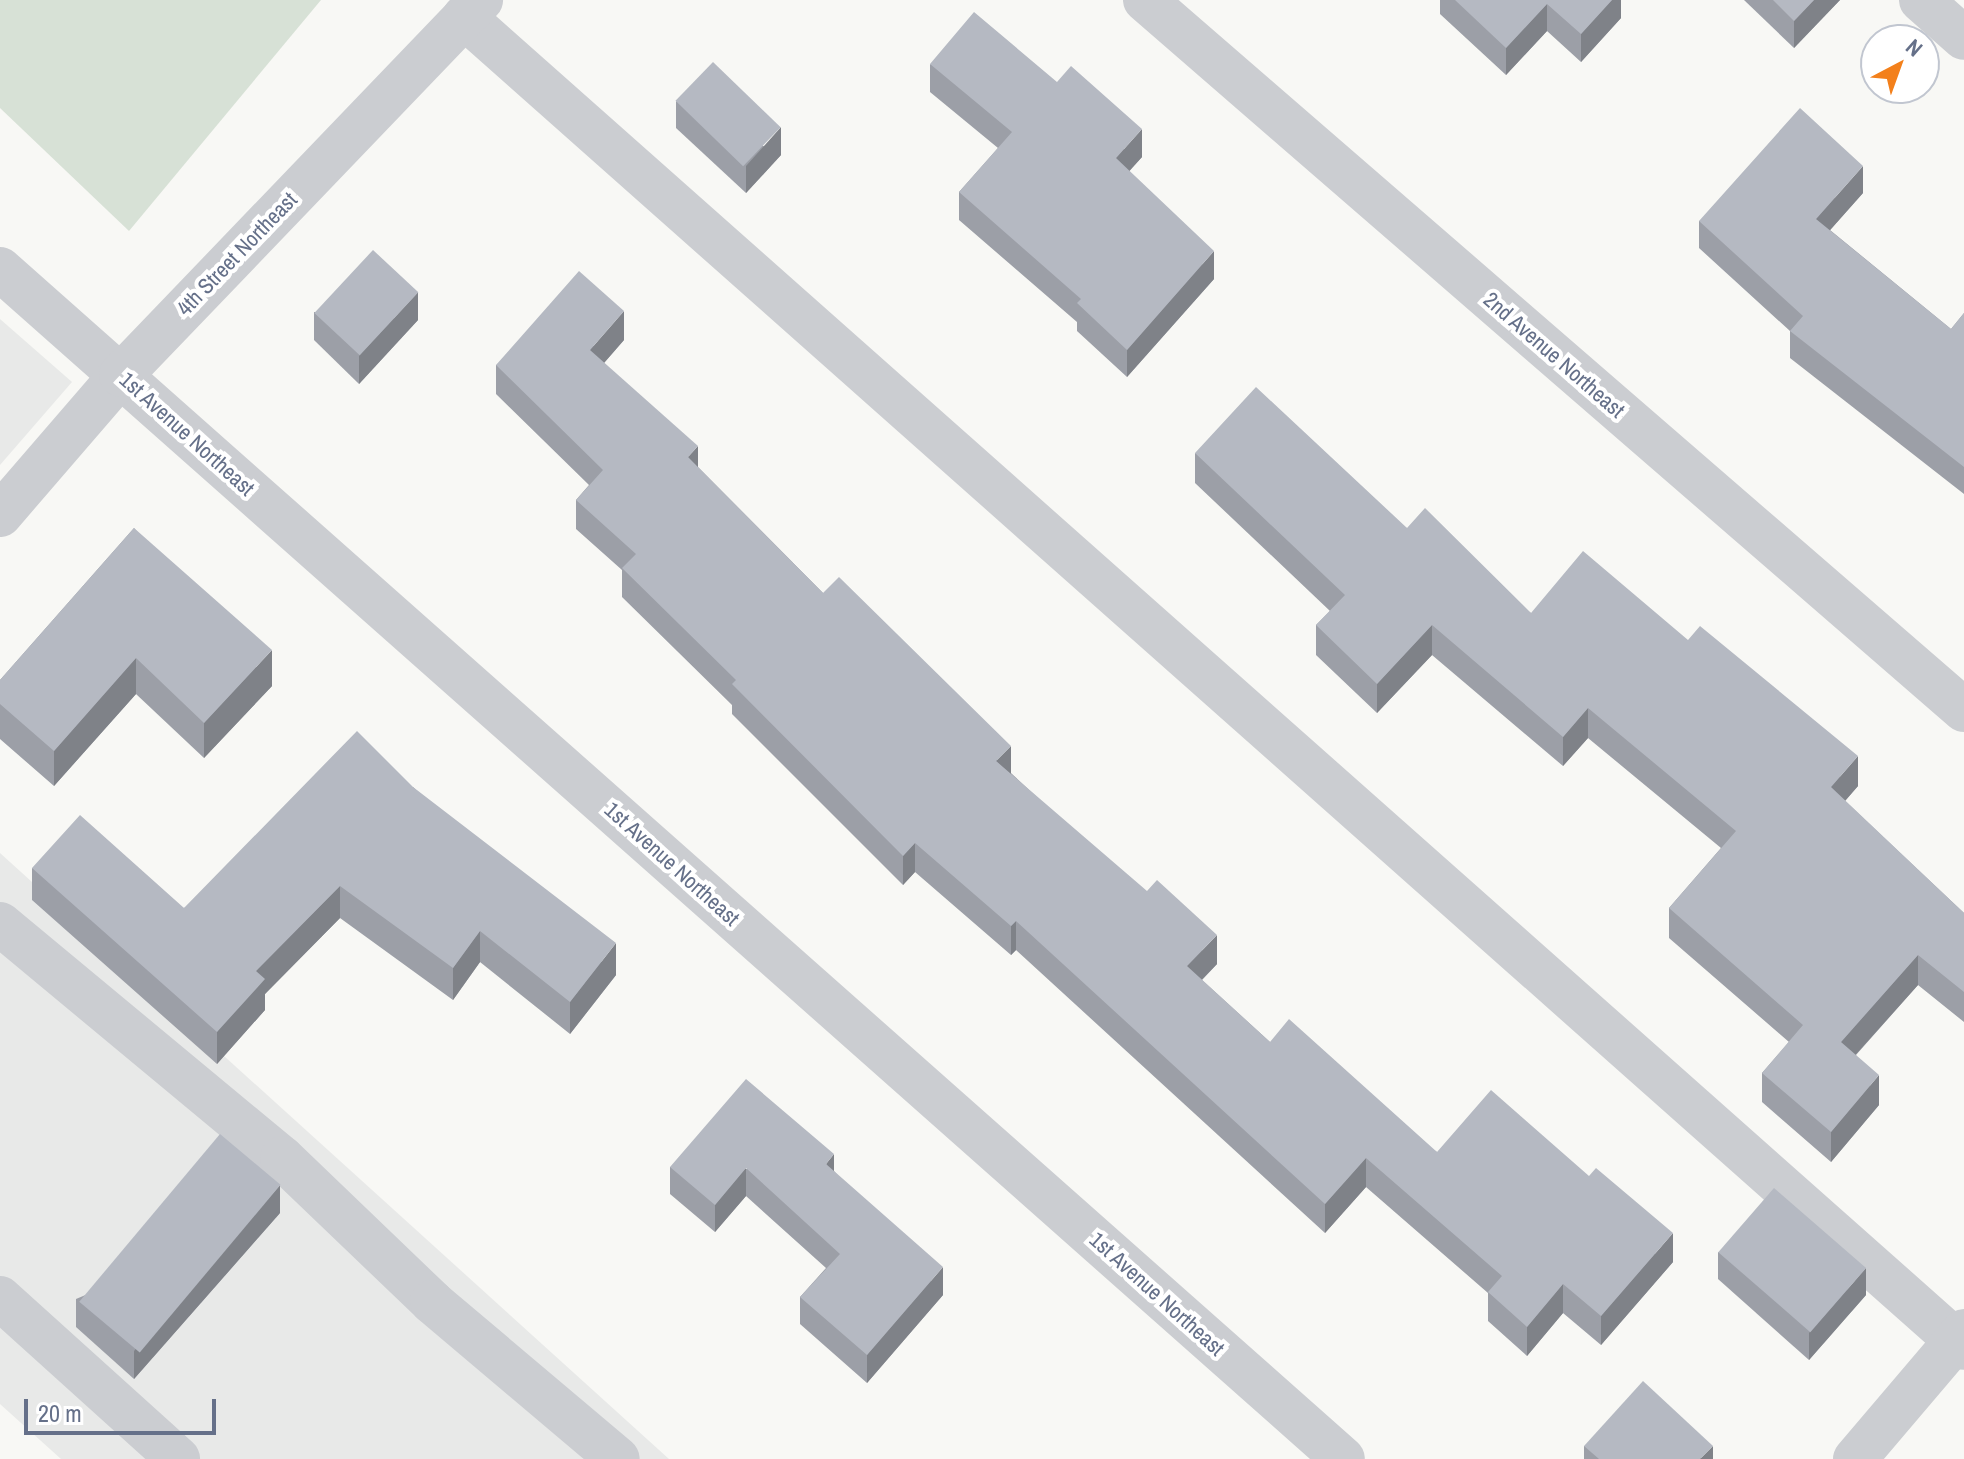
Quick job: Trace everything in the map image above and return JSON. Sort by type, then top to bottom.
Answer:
[{"type":"street","name":"2nd Avenue Northeast","points":[[1145,0],[1964,710]]},
{"type":"street","points":[[1921,0],[1964,38]]},
{"type":"street","points":[[473,9],[1961,1340],[1855,1459]]},
{"type":"street","name":"4th Street Northeast","points":[[0,515],[121,375],[473,9]]},
{"type":"street","name":"1st Avenue Northeast","points":[[0,269],[1343,1459]]},
{"type":"street","points":[[0,924],[282,1158],[432,1302],[618,1459]]},
{"type":"street","points":[[0,1298],[178,1459]]},
{"type":"shaded area","points":[[0,0],[321,0],[129,231],[0,108]]},
{"type":"shaded area","points":[[0,319],[72,382],[0,465]]},
{"type":"shaded area","points":[[0,853],[669,1459],[61,1459],[0,1404]]},
{"type":"building","points":[[1455,0],[1612,0],[1581,34],[1547,4],[1506,48]]},
{"type":"building","points":[[1773,0],[1814,0],[1794,21]]},
{"type":"building","points":[[974,12],[1057,82],[1071,66],[1142,129],[1116,158],[1214,251],[1127,350],[1077,303],[1081,299],[959,192],[1012,132],[930,64]]},
{"type":"building","points":[[713,62],[781,127],[743,166],[675,101]]},
{"type":"building","points":[[1800,108],[1863,166],[1816,219],[1951,329],[1964,313],[1964,467],[1790,331],[1803,316],[1699,221]]},
{"type":"building","points":[[373,250],[418,292],[360,355],[314,313]]},
{"type":"building","points":[[579,271],[624,311],[590,350],[698,446],[688,457],[823,593],[839,577],[1011,746],[996,761],[1147,891],[1157,880],[1217,935],[1187,966],[1270,1042],[1289,1019],[1437,1152],[1491,1090],[1589,1176],[1596,1168],[1673,1233],[1601,1316],[1563,1284],[1527,1327],[1488,1292],[1502,1276],[1366,1158],[1325,1204],[1016,921],[1011,926],[915,843],[903,856],[732,684],[736,680],[622,568],[636,554],[576,500],[603,470],[496,365]]},
{"type":"building","points":[[1256,387],[1407,528],[1425,508],[1531,613],[1583,551],[1688,640],[1700,626],[1858,756],[1831,787],[1964,913],[1964,992],[1918,955],[1841,1042],[1879,1075],[1831,1132],[1762,1073],[1803,1025],[1669,908],[1736,831],[1588,708],[1563,737],[1432,625],[1377,684],[1316,625],[1345,595],[1195,453]]},
{"type":"building","points":[[134,528],[272,650],[204,723],[136,658],[54,751],[0,704],[0,680]]},
{"type":"building","points":[[357,731],[413,787],[616,943],[570,1002],[480,931],[453,968],[340,886],[256,971],[265,979],[217,1032],[32,868],[80,815],[184,908]]},
{"type":"building","points":[[746,1079],[834,1154],[826,1164],[943,1267],[867,1355],[800,1297],[840,1254],[746,1168],[715,1205],[670,1167]]},
{"type":"building","points":[[220,1134],[281,1185],[140,1353],[79,1302]]},
{"type":"building","points":[[1774,1188],[1866,1268],[1810,1332],[1718,1252]]},
{"type":"building","points":[[1643,1381],[1713,1446],[1700,1459],[1599,1459],[1584,1446]]}]
